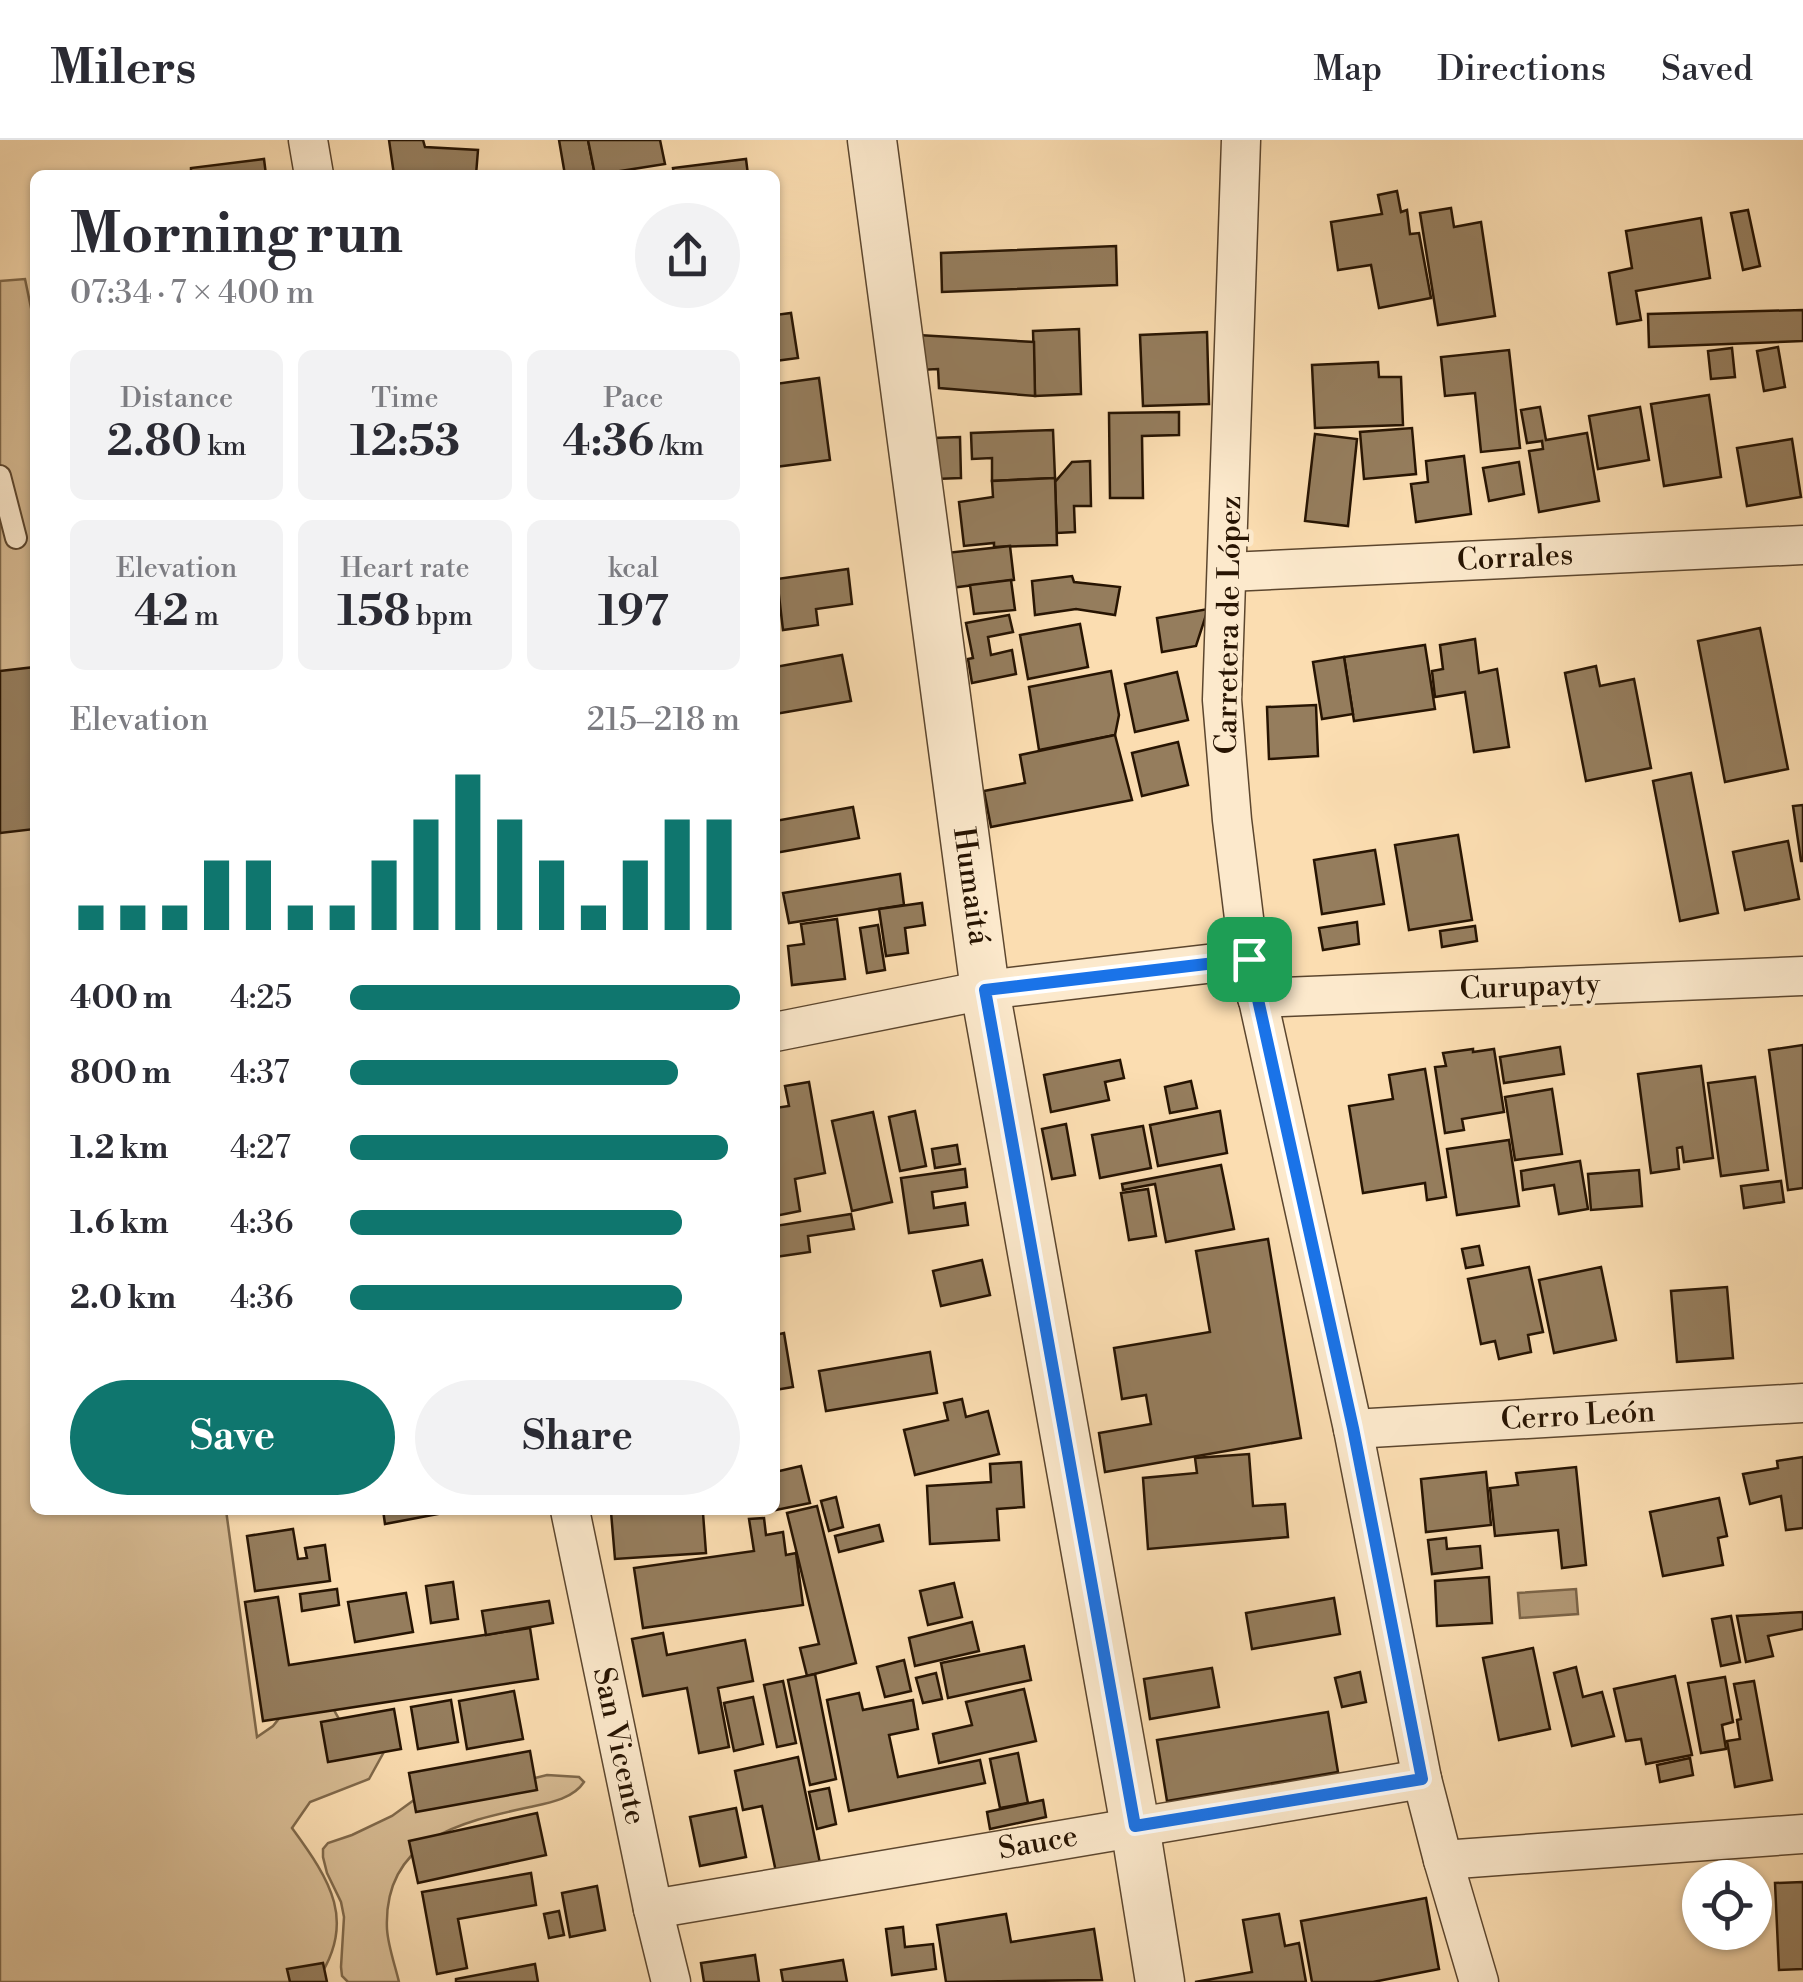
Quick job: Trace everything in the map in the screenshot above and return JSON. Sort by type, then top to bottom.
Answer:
[{"type":"street","points":[[308,140],[313,170]]},
{"type":"street","name":"Humaitá","points":[[872,140],[985,990],[1160,1982]]},
{"type":"street","name":"Carretera de López","points":[[1241,140],[1222,700],[1249,959],[1353,1428],[1422,1779],[1479,1982]]},
{"type":"street","name":"Corrales","points":[[1228,572],[1803,545]]},
{"type":"street","points":[[780,1031],[985,990],[1249,959]]},
{"type":"street","name":"Curupayty","points":[[1257,998],[1803,976]]},
{"type":"street","name":"Cerro León","points":[[1353,1428],[1803,1403]]},
{"type":"street","name":"San Vicente","points":[[571,1515],[671,1982]]},
{"type":"street","name":"Sauce","points":[[653,1909],[1422,1779]]},
{"type":"street","points":[[1443,1860],[1803,1834]]},
{"type":"lane","points":[[0,476],[16,538]]},
{"type":"shaded area","points":[[25,279],[30,303],[30,1515],[227,1515],[257,1737],[273,1726],[294,1700],[325,1691],[347,1729],[385,1750],[369,1779],[310,1802],[292,1828],[327,1884],[337,1921],[329,1960],[316,1982],[0,1982],[0,281]]},
{"type":"shaded area","points":[[1576,1589],[1578,1614],[1520,1618],[1518,1593]]},
{"type":"shaded area","points":[[547,1775],[579,1777],[584,1782],[574,1793],[560,1799],[453,1828],[412,1855],[398,1874],[389,1899],[387,1929],[399,1982],[348,1982],[341,1967],[341,1902],[323,1857],[328,1843],[392,1816],[425,1792]]},
{"type":"building","points":[[389,140],[423,140],[425,147],[478,150],[476,170],[393,170]]},
{"type":"building","points":[[559,140],[588,140],[594,170],[564,170]]},
{"type":"building","points":[[588,140],[660,140],[665,164],[594,170]]},
{"type":"building","points":[[264,159],[265,170],[191,170]]},
{"type":"building","points":[[746,159],[747,170],[673,170]]},
{"type":"building","points":[[1397,191],[1401,212],[1407,210],[1410,234],[1419,233],[1431,298],[1379,308],[1371,265],[1338,270],[1331,222],[1382,214],[1378,195]]},
{"type":"building","points":[[1451,208],[1454,227],[1481,222],[1495,316],[1438,325],[1420,213]]},
{"type":"building","points":[[1748,210],[1760,266],[1743,270],[1731,213]]},
{"type":"building","points":[[1701,218],[1710,278],[1636,291],[1641,320],[1617,324],[1609,273],[1632,268],[1626,231]]},
{"type":"building","points":[[1116,246],[1117,285],[942,292],[941,253]]},
{"type":"building","points":[[1803,310],[1803,341],[1649,347],[1648,314]]},
{"type":"building","points":[[791,313],[798,358],[780,360],[780,314]]},
{"type":"building","points":[[1079,329],[1081,394],[1035,396],[1033,331]]},
{"type":"building","points":[[1207,332],[1209,404],[1143,406],[1140,335]]},
{"type":"building","points":[[918,335],[1034,342],[1035,396],[939,388],[938,369],[919,370]]},
{"type":"building","points":[[1778,347],[1785,387],[1764,391],[1757,351]]},
{"type":"building","points":[[1732,348],[1735,377],[1711,379],[1708,351]]},
{"type":"building","points":[[1509,350],[1520,448],[1481,452],[1475,393],[1445,396],[1441,357]]},
{"type":"building","points":[[1378,362],[1379,377],[1401,377],[1403,425],[1315,428],[1312,365]]},
{"type":"building","points":[[819,378],[830,460],[780,466],[780,383]]},
{"type":"building","points":[[1709,395],[1721,477],[1664,486],[1651,404]]},
{"type":"building","points":[[1540,407],[1546,440],[1587,433],[1599,501],[1539,512],[1529,451],[1543,449],[1542,441],[1527,443],[1521,410]]},
{"type":"building","points":[[1640,407],[1649,460],[1598,469],[1589,416]]},
{"type":"building","points":[[1179,412],[1179,435],[1142,436],[1143,498],[1110,498],[1109,413]]},
{"type":"building","points":[[1412,428],[1416,474],[1364,479],[1360,432]]},
{"type":"building","points":[[1053,430],[1055,478],[992,481],[992,458],[972,459],[971,433]]},
{"type":"building","points":[[1315,434],[1357,439],[1348,526],[1305,521]]},
{"type":"building","points":[[960,437],[961,478],[935,479],[933,438]]},
{"type":"building","points":[[1792,439],[1801,497],[1747,506],[1737,448]]},
{"type":"building","points":[[1464,456],[1471,514],[1416,522],[1411,484],[1428,482],[1426,461]]},
{"type":"building","points":[[1090,461],[1091,506],[1074,506],[1075,532],[1057,533],[1055,482],[1072,462]]},
{"type":"building","points":[[1519,462],[1524,494],[1489,501],[1483,468]]},
{"type":"building","points":[[1055,478],[1057,545],[964,546],[959,502],[993,497],[992,481]]},
{"type":"building","points":[[1010,546],[1014,580],[950,588],[946,553]]},
{"type":"building","points":[[848,569],[852,604],[816,609],[818,625],[783,630],[780,579]]},
{"type":"building","points":[[1072,576],[1074,582],[1120,587],[1115,615],[1076,609],[1035,615],[1032,581]]},
{"type":"building","points":[[1011,580],[1015,610],[974,614],[970,585]]},
{"type":"building","points":[[1208,609],[1196,646],[1162,652],[1157,618]]},
{"type":"building","points":[[1009,615],[1013,632],[988,637],[991,655],[1012,650],[1016,674],[972,683],[968,659],[973,658],[966,623]]},
{"type":"building","points":[[1080,624],[1088,667],[1028,679],[1020,635]]},
{"type":"building","points":[[1760,628],[1788,769],[1725,782],[1698,641]]},
{"type":"building","points":[[1475,639],[1479,673],[1497,669],[1509,747],[1474,752],[1465,692],[1435,697],[1432,671],[1443,669],[1440,645]]},
{"type":"building","points":[[1425,645],[1435,709],[1354,721],[1344,657]]},
{"type":"building","points":[[842,655],[851,701],[780,713],[780,666]]},
{"type":"building","points":[[1344,657],[1353,714],[1322,719],[1313,662]]},
{"type":"building","points":[[1596,666],[1600,686],[1634,679],[1651,768],[1586,781],[1565,673]]},
{"type":"building","points":[[30,668],[30,830],[0,833],[0,671]]},
{"type":"building","points":[[1111,671],[1119,715],[1115,735],[1039,750],[1029,687]]},
{"type":"building","points":[[1177,672],[1188,720],[1135,732],[1125,684]]},
{"type":"building","points":[[1316,705],[1318,756],[1269,759],[1267,707]]},
{"type":"building","points":[[1115,735],[1132,800],[991,827],[984,791],[1025,783],[1020,755]]},
{"type":"building","points":[[1178,742],[1188,785],[1142,796],[1132,753]]},
{"type":"building","points":[[1691,773],[1718,913],[1680,921],[1653,781]]},
{"type":"building","points":[[1803,805],[1803,861],[1801,861],[1793,806]]},
{"type":"building","points":[[853,807],[859,838],[780,852],[780,820]]},
{"type":"building","points":[[1458,835],[1472,920],[1409,930],[1395,845]]},
{"type":"building","points":[[1788,841],[1799,899],[1745,910],[1733,852]]},
{"type":"building","points":[[1375,850],[1384,904],[1322,914],[1314,860]]},
{"type":"building","points":[[900,874],[904,905],[789,923],[783,893]]},
{"type":"building","points":[[922,903],[925,925],[905,928],[908,953],[886,956],[879,909]]},
{"type":"building","points":[[837,919],[845,979],[792,985],[788,946],[804,944],[801,924]]},
{"type":"building","points":[[1357,922],[1359,944],[1323,950],[1319,928]]},
{"type":"building","points":[[878,925],[885,970],[867,973],[860,928]]},
{"type":"building","points":[[1475,926],[1477,941],[1442,947],[1440,931]]},
{"type":"building","points":[[1803,1045],[1803,1188],[1788,1190],[1769,1050]]},
{"type":"building","points":[[1560,1047],[1564,1074],[1504,1083],[1500,1057]]},
{"type":"building","points":[[1494,1049],[1504,1112],[1462,1119],[1464,1130],[1445,1133],[1435,1067],[1446,1066],[1443,1053]]},
{"type":"building","points":[[1120,1060],[1124,1078],[1105,1082],[1109,1100],[1051,1112],[1044,1075]]},
{"type":"building","points":[[1701,1066],[1713,1158],[1684,1162],[1682,1147],[1677,1148],[1679,1169],[1651,1173],[1638,1074]]},
{"type":"building","points":[[1425,1069],[1446,1197],[1427,1200],[1425,1183],[1363,1193],[1349,1106],[1393,1099],[1389,1075]]},
{"type":"building","points":[[1755,1077],[1768,1170],[1721,1176],[1708,1083]]},
{"type":"building","points":[[1191,1081],[1197,1108],[1170,1113],[1165,1087]]},
{"type":"building","points":[[809,1082],[825,1173],[795,1179],[800,1211],[780,1215],[780,1107],[789,1106],[785,1086]]},
{"type":"building","points":[[1552,1089],[1562,1154],[1515,1160],[1505,1097]]},
{"type":"building","points":[[915,1111],[926,1166],[900,1171],[889,1117]]},
{"type":"building","points":[[1220,1111],[1227,1153],[1158,1166],[1150,1125]]},
{"type":"building","points":[[873,1112],[892,1202],[852,1211],[832,1121]]},
{"type":"building","points":[[1066,1124],[1075,1175],[1052,1179],[1042,1129]]},
{"type":"building","points":[[1143,1126],[1151,1168],[1100,1178],[1092,1135]]},
{"type":"building","points":[[1509,1140],[1519,1206],[1457,1215],[1447,1149]]},
{"type":"building","points":[[957,1145],[960,1164],[935,1168],[932,1149]]},
{"type":"building","points":[[1580,1161],[1588,1209],[1559,1214],[1554,1185],[1523,1190],[1521,1171]]},
{"type":"building","points":[[1221,1165],[1234,1229],[1166,1242],[1155,1184],[1123,1190],[1122,1184]]},
{"type":"building","points":[[965,1169],[967,1187],[932,1192],[934,1208],[965,1203],[968,1225],[909,1233],[901,1178]]},
{"type":"building","points":[[1639,1170],[1642,1206],[1591,1210],[1588,1174]]},
{"type":"building","points":[[1781,1181],[1784,1202],[1744,1208],[1741,1186]]},
{"type":"building","points":[[1148,1189],[1156,1236],[1129,1240],[1121,1193]]},
{"type":"building","points":[[851,1214],[854,1229],[808,1236],[810,1252],[780,1256],[780,1225]]},
{"type":"building","points":[[1268,1239],[1301,1438],[1105,1472],[1099,1433],[1151,1424],[1146,1395],[1122,1399],[1114,1348],[1210,1332],[1196,1251]]},
{"type":"building","points":[[1479,1246],[1483,1265],[1466,1268],[1462,1249]]},
{"type":"building","points":[[982,1260],[990,1295],[941,1306],[933,1271]]},
{"type":"building","points":[[1529,1267],[1543,1332],[1528,1335],[1531,1352],[1499,1359],[1495,1341],[1481,1344],[1468,1279]]},
{"type":"building","points":[[1601,1267],[1616,1340],[1554,1353],[1539,1280]]},
{"type":"building","points":[[1727,1287],[1733,1358],[1677,1362],[1671,1291]]},
{"type":"building","points":[[784,1333],[793,1387],[780,1389],[780,1334]]},
{"type":"building","points":[[930,1352],[937,1393],[826,1411],[819,1371]]},
{"type":"building","points":[[962,1399],[966,1417],[988,1411],[999,1454],[915,1475],[904,1430],[948,1420],[944,1403]]},
{"type":"building","points":[[1249,1454],[1253,1506],[1285,1504],[1288,1537],[1148,1549],[1143,1478],[1197,1473],[1195,1458]]},
{"type":"building","points":[[1803,1457],[1803,1528],[1786,1530],[1781,1496],[1750,1504],[1743,1474],[1778,1468],[1777,1461]]},
{"type":"building","points":[[1021,1462],[1024,1507],[997,1509],[999,1540],[930,1544],[927,1486],[991,1482],[990,1464]]},
{"type":"building","points":[[801,1466],[810,1503],[780,1509],[780,1471]]},
{"type":"building","points":[[1576,1467],[1586,1565],[1562,1568],[1558,1530],[1495,1536],[1490,1488],[1518,1485],[1516,1473]]},
{"type":"building","points":[[1486,1472],[1491,1525],[1426,1532],[1421,1479]]},
{"type":"building","points":[[836,1497],[843,1527],[829,1531],[821,1501]]},
{"type":"building","points":[[1719,1498],[1727,1536],[1718,1538],[1723,1565],[1663,1576],[1650,1512]]},
{"type":"building","points":[[817,1506],[856,1663],[807,1676],[800,1648],[819,1644],[787,1513]]},
{"type":"building","points":[[384,1515],[433,1515],[385,1524]]},
{"type":"building","points":[[611,1515],[703,1515],[706,1553],[615,1559]]},
{"type":"building","points":[[764,1518],[766,1535],[783,1532],[786,1555],[796,1553],[803,1605],[643,1628],[634,1568],[754,1551],[749,1519]]},
{"type":"building","points":[[879,1525],[883,1541],[839,1552],[835,1536]]},
{"type":"building","points":[[293,1529],[298,1559],[307,1558],[305,1548],[325,1545],[330,1581],[255,1591],[247,1536]]},
{"type":"building","points":[[1446,1538],[1447,1549],[1480,1546],[1482,1568],[1432,1574],[1428,1540]]},
{"type":"building","points":[[1489,1577],[1492,1623],[1437,1626],[1435,1581]]},
{"type":"building","points":[[453,1582],[458,1619],[431,1623],[426,1586]]},
{"type":"building","points":[[954,1583],[962,1617],[928,1625],[920,1591]]},
{"type":"building","points":[[337,1589],[339,1605],[302,1611],[300,1594]]},
{"type":"building","points":[[406,1593],[413,1632],[355,1642],[348,1602]]},
{"type":"building","points":[[278,1597],[289,1665],[530,1628],[538,1679],[263,1721],[245,1602]]},
{"type":"building","points":[[1334,1598],[1340,1634],[1252,1649],[1246,1613]]},
{"type":"building","points":[[549,1601],[553,1623],[486,1635],[482,1611]]},
{"type":"building","points":[[1803,1612],[1803,1629],[1768,1636],[1773,1656],[1746,1662],[1737,1616]]},
{"type":"building","points":[[1731,1616],[1740,1662],[1721,1666],[1712,1619]]},
{"type":"building","points":[[972,1622],[979,1651],[915,1666],[909,1638]]},
{"type":"building","points":[[663,1633],[667,1655],[745,1640],[753,1681],[718,1688],[729,1747],[699,1753],[687,1688],[643,1696],[632,1639]]},
{"type":"building","points":[[1024,1646],[1031,1680],[948,1698],[941,1663]]},
{"type":"building","points":[[1533,1648],[1550,1729],[1499,1740],[1483,1658]]},
{"type":"building","points":[[904,1660],[911,1691],[885,1697],[877,1667]]},
{"type":"building","points":[[1576,1667],[1583,1697],[1602,1692],[1614,1736],[1572,1746],[1554,1673]]},
{"type":"building","points":[[1212,1668],[1219,1707],[1150,1719],[1144,1679]]},
{"type":"building","points":[[1360,1672],[1366,1702],[1342,1707],[1335,1678]]},
{"type":"building","points":[[936,1673],[942,1699],[923,1703],[916,1678]]},
{"type":"building","points":[[815,1674],[836,1779],[810,1785],[788,1680]]},
{"type":"building","points":[[1675,1676],[1692,1755],[1646,1764],[1641,1739],[1626,1741],[1614,1689]]},
{"type":"building","points":[[1725,1677],[1733,1722],[1722,1725],[1726,1749],[1701,1753],[1688,1683]]},
{"type":"building","points":[[783,1681],[796,1743],[777,1747],[764,1685]]},
{"type":"building","points":[[1754,1681],[1772,1780],[1735,1787],[1727,1741],[1740,1739],[1737,1720],[1741,1719],[1734,1684]]},
{"type":"building","points":[[1024,1689],[1036,1741],[939,1763],[933,1734],[972,1725],[966,1702]]},
{"type":"building","points":[[514,1691],[523,1739],[467,1749],[459,1701]]},
{"type":"building","points":[[859,1693],[863,1710],[913,1700],[918,1729],[889,1735],[898,1777],[980,1760],[985,1783],[849,1811],[827,1700]]},
{"type":"building","points":[[753,1697],[763,1744],[734,1751],[724,1703]]},
{"type":"building","points":[[451,1700],[458,1742],[418,1749],[411,1707]]},
{"type":"building","points":[[394,1709],[401,1749],[328,1762],[321,1722]]},
{"type":"building","points":[[1328,1712],[1338,1772],[1167,1801],[1157,1740]]},
{"type":"building","points":[[530,1751],[537,1790],[416,1812],[409,1773]]},
{"type":"building","points":[[1018,1753],[1028,1803],[1000,1808],[990,1759]]},
{"type":"building","points":[[798,1757],[820,1863],[776,1872],[762,1806],[743,1810],[735,1771]]},
{"type":"building","points":[[1690,1758],[1693,1775],[1660,1782],[1657,1765]]},
{"type":"building","points":[[829,1788],[836,1824],[817,1829],[809,1792]]},
{"type":"building","points":[[1043,1800],[1046,1817],[990,1829],[987,1812]]},
{"type":"building","points":[[736,1808],[746,1857],[700,1866],[690,1817]]},
{"type":"building","points":[[537,1813],[546,1855],[418,1883],[409,1841]]},
{"type":"building","points":[[531,1873],[536,1905],[458,1919],[467,1968],[437,1974],[422,1892]]},
{"type":"building","points":[[1803,1882],[1803,1969],[1779,1970],[1775,1883]]},
{"type":"building","points":[[597,1886],[605,1930],[570,1937],[562,1893]]},
{"type":"building","points":[[1426,1898],[1439,1969],[1373,1982],[1312,1982],[1301,1921]]},
{"type":"building","points":[[559,1911],[564,1935],[549,1938],[544,1914]]},
{"type":"building","points":[[1006,1914],[1011,1942],[1094,1929],[1102,1980],[946,1982],[937,1925]]},
{"type":"building","points":[[1279,1914],[1285,1946],[1299,1943],[1306,1982],[1195,1982],[1252,1972],[1243,1920]]},
{"type":"building","points":[[903,1927],[905,1947],[933,1944],[936,1969],[892,1975],[886,1929]]},
{"type":"building","points":[[755,1955],[759,1982],[704,1982],[701,1963]]},
{"type":"building","points":[[843,1960],[847,1982],[783,1982],[781,1970]]},
{"type":"building","points":[[323,1963],[327,1982],[290,1982],[287,1969]]},
{"type":"building","points":[[535,1964],[538,1982],[456,1982],[456,1979]]},
{"type":"route","points":[[1249,959],[1353,1428],[1422,1779],[1135,1826],[985,990],[1249,959]]}]
